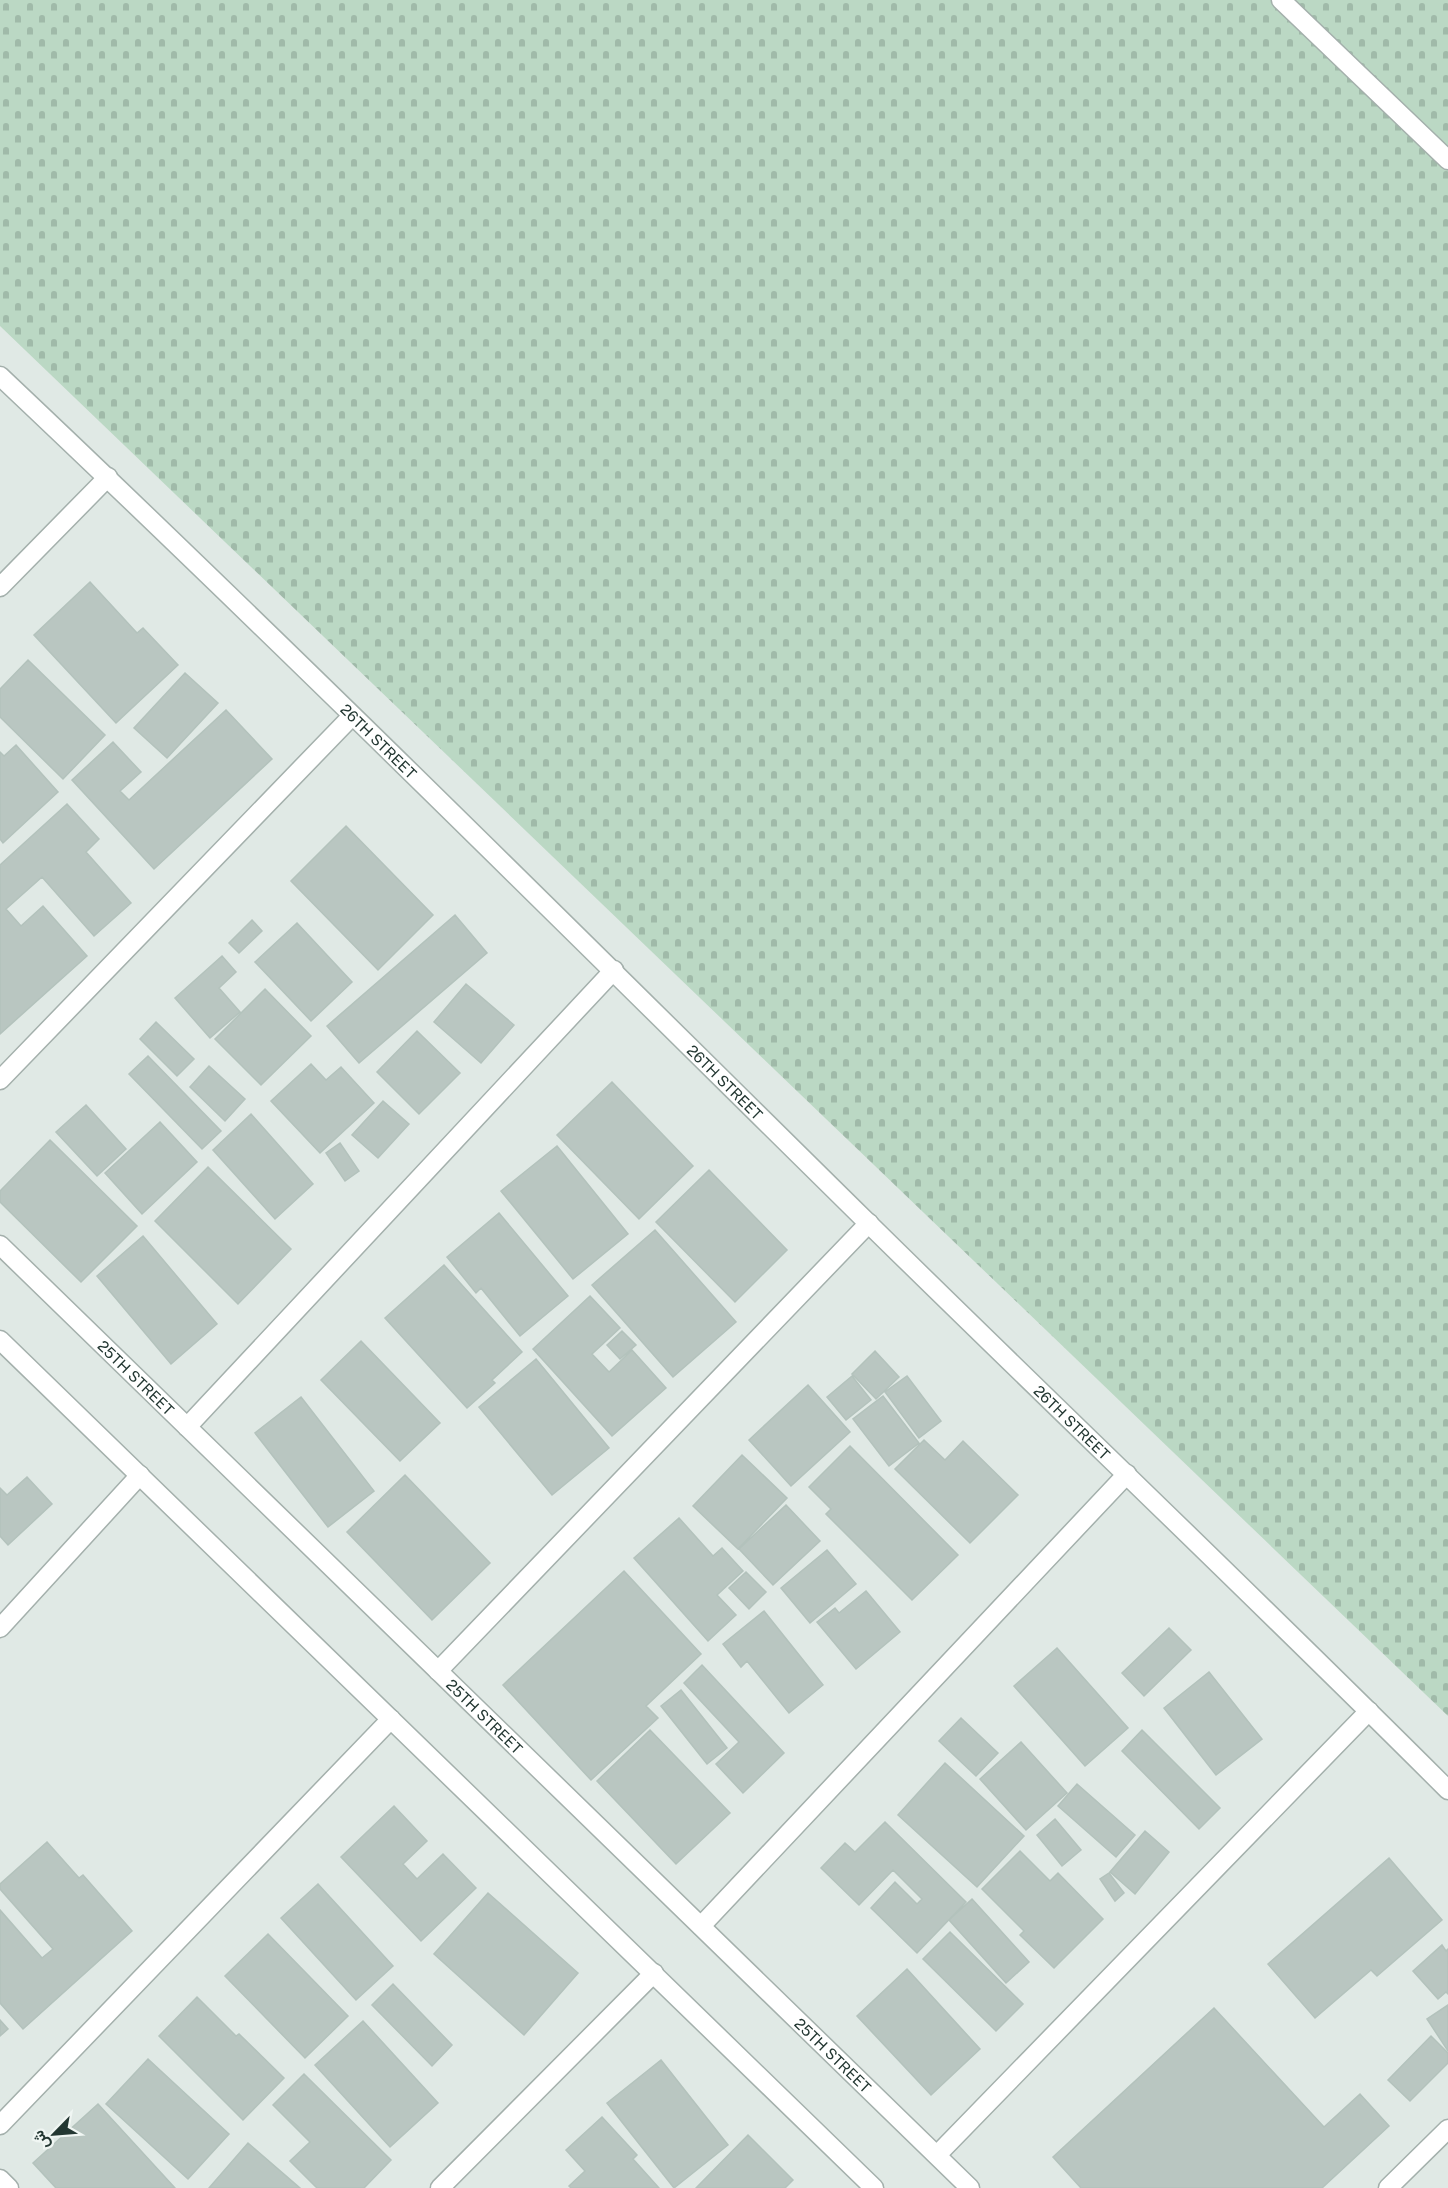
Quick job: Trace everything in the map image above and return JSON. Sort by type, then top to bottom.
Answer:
[{"type":"street","points":[[1281,0],[1446,155]]},
{"type":"street","name":"26TH STREET","points":[[0,376],[108,477],[614,970],[1448,1790]]},
{"type":"street","points":[[0,587],[108,477]]},
{"type":"street","points":[[0,1080],[352,716]]},
{"type":"street","points":[[187,1427],[614,970]]},
{"type":"street","points":[[438,1671],[869,1223]]},
{"type":"street","name":"25TH STREET","points":[[0,1245],[970,2188]]},
{"type":"street","points":[[0,1340],[874,2188]]},
{"type":"street","points":[[701,1926],[1127,1474]]},
{"type":"street","points":[[0,1628],[140,1475]]},
{"type":"street","points":[[937,2155],[1369,1711]]},
{"type":"street","points":[[0,2125],[391,1719]]},
{"type":"street","points":[[440,2188],[654,1973]]},
{"type":"street","points":[[1388,2188],[1448,2129]]},
{"type":"street","points":[[0,2179],[9,2188]]},
{"type":"green space","points":[[0,0],[1448,0],[1448,1716],[0,326]]},
{"type":"building","points":[[90,582],[137,633],[143,628],[178,665],[116,723],[34,635]]},
{"type":"building","points":[[28,660],[105,735],[63,779],[0,717],[0,689]]},
{"type":"building","points":[[185,673],[218,703],[167,758],[134,728]]},
{"type":"building","points":[[226,710],[272,759],[154,869],[72,780],[113,742],[141,772],[120,791],[129,800]]},
{"type":"building","points":[[16,745],[58,792],[3,843],[0,839],[0,752],[4,756]]},
{"type":"building","points":[[67,804],[99,839],[86,852],[131,903],[94,936],[42,877],[6,909],[21,926],[43,906],[87,956],[0,1034],[0,865]]},
{"type":"building","points":[[346,826],[433,915],[378,970],[291,881]]},
{"type":"building","points":[[455,915],[487,953],[359,1063],[327,1026]]},
{"type":"building","points":[[252,920],[262,931],[239,953],[229,943]]},
{"type":"building","points":[[297,923],[352,982],[311,1021],[255,962]]},
{"type":"building","points":[[222,956],[236,972],[219,988],[240,1012],[210,1038],[175,998]]},
{"type":"building","points":[[466,984],[514,1025],[481,1063],[434,1022]]},
{"type":"building","points":[[265,989],[311,1036],[261,1085],[215,1039]]},
{"type":"building","points":[[156,1022],[194,1059],[177,1076],[140,1039]]},
{"type":"building","points":[[417,1031],[460,1073],[419,1114],[377,1072]]},
{"type":"building","points":[[148,1056],[221,1131],[202,1149],[129,1074]]},
{"type":"building","points":[[311,1064],[326,1080],[341,1067],[374,1103],[320,1153],[271,1101]]},
{"type":"building","points":[[209,1066],[245,1099],[225,1121],[190,1087]]},
{"type":"building","points":[[612,1082],[693,1166],[639,1219],[557,1135]]},
{"type":"building","points":[[383,1101],[409,1124],[378,1158],[352,1135]]},
{"type":"building","points":[[86,1105],[126,1149],[97,1176],[56,1132]]},
{"type":"building","points":[[251,1114],[313,1184],[275,1219],[213,1150]]},
{"type":"building","points":[[160,1122],[197,1162],[142,1214],[105,1173]]},
{"type":"building","points":[[50,1140],[137,1226],[81,1282],[0,1202],[0,1191]]},
{"type":"building","points":[[340,1143],[359,1171],[345,1181],[326,1153]]},
{"type":"building","points":[[557,1146],[628,1234],[573,1279],[501,1191]]},
{"type":"building","points":[[208,1167],[291,1249],[238,1304],[155,1221]]},
{"type":"building","points":[[709,1170],[787,1250],[735,1302],[656,1222]]},
{"type":"building","points":[[499,1213],[568,1296],[520,1336],[481,1288],[476,1293],[447,1257]]},
{"type":"building","points":[[655,1230],[736,1322],[673,1377],[592,1285]]},
{"type":"building","points":[[143,1236],[217,1324],[171,1364],[97,1276]]},
{"type":"building","points":[[444,1265],[522,1352],[492,1380],[495,1383],[467,1408],[385,1318]]},
{"type":"building","points":[[590,1296],[620,1328],[592,1354],[609,1372],[632,1350],[666,1388],[612,1436],[533,1349]]},
{"type":"building","points":[[622,1331],[636,1345],[620,1359],[607,1345]]},
{"type":"building","points":[[361,1341],[440,1423],[400,1461],[321,1380]]},
{"type":"building","points":[[875,1351],[899,1377],[876,1399],[852,1374]]},
{"type":"building","points":[[536,1359],[609,1448],[552,1495],[479,1407]]},
{"type":"building","points":[[852,1376],[871,1400],[846,1420],[827,1397]]},
{"type":"building","points":[[907,1376],[941,1421],[919,1438],[885,1392]]},
{"type":"building","points":[[808,1385],[850,1432],[791,1486],[749,1440]]},
{"type":"building","points":[[883,1396],[919,1443],[889,1466],[853,1419]]},
{"type":"building","points":[[301,1397],[374,1491],[328,1527],[255,1433]]},
{"type":"building","points":[[924,1440],[945,1460],[963,1441],[1018,1495],[970,1543],[895,1469]]},
{"type":"building","points":[[850,1446],[958,1555],[912,1600],[826,1514],[831,1509],[809,1487]]},
{"type":"building","points":[[742,1455],[787,1498],[738,1549],[693,1506]]},
{"type":"building","points":[[405,1475],[490,1563],[432,1620],[347,1532]]},
{"type":"building","points":[[27,1477],[52,1504],[8,1545],[0,1536],[0,1488],[7,1495]]},
{"type":"building","points":[[786,1505],[820,1541],[773,1585],[739,1549]]},
{"type":"building","points":[[679,1518],[713,1556],[722,1548],[743,1571],[717,1595],[736,1615],[708,1641],[634,1558]]},
{"type":"building","points":[[827,1550],[856,1584],[810,1623],[781,1588]]},
{"type":"building","points":[[624,1571],[701,1654],[646,1706],[658,1718],[591,1780],[503,1685]]},
{"type":"building","points":[[746,1572],[766,1592],[749,1609],[729,1588]]},
{"type":"building","points":[[866,1591],[900,1632],[856,1669],[817,1622],[835,1608],[839,1613]]},
{"type":"building","points":[[764,1611],[823,1685],[789,1713],[747,1661],[741,1667],[723,1644]]},
{"type":"building","points":[[1169,1628],[1191,1650],[1144,1696],[1122,1673]]},
{"type":"building","points":[[1057,1648],[1128,1728],[1085,1766],[1014,1686]]},
{"type":"building","points":[[702,1665],[784,1753],[743,1793],[716,1764],[739,1742],[684,1683]]},
{"type":"building","points":[[1209,1672],[1262,1739],[1216,1775],[1164,1708]]},
{"type":"building","points":[[681,1690],[727,1748],[707,1764],[661,1706]]},
{"type":"building","points":[[961,1718],[998,1753],[976,1776],[939,1741]]},
{"type":"building","points":[[650,1730],[730,1813],[676,1864],[597,1781]]},
{"type":"building","points":[[1142,1730],[1220,1808],[1199,1829],[1122,1751]]},
{"type":"building","points":[[1021,1742],[1067,1793],[1026,1830],[980,1779]]},
{"type":"building","points":[[945,1763],[1024,1836],[977,1887],[898,1815]]},
{"type":"building","points":[[1077,1784],[1135,1835],[1116,1857],[1058,1806]]},
{"type":"building","points":[[394,1806],[427,1841],[403,1864],[417,1879],[443,1854],[476,1888],[421,1941],[341,1857]]},
{"type":"building","points":[[1055,1819],[1081,1850],[1062,1866],[1037,1835]]},
{"type":"building","points":[[885,1822],[966,1902],[917,1953],[871,1908],[895,1882],[917,1904],[922,1899],[893,1870],[859,1905],[821,1868],[845,1843],[855,1852]]},
{"type":"building","points":[[1145,1831],[1169,1852],[1135,1894],[1110,1872]]},
{"type":"building","points":[[47,1842],[79,1878],[83,1875],[132,1931],[23,2029],[0,2003],[0,1910],[42,1958],[53,1949],[0,1889],[0,1884]]},
{"type":"building","points":[[1020,1851],[1050,1881],[1058,1873],[1103,1919],[1054,1968],[1020,1935],[1024,1931],[982,1889]]},
{"type":"building","points":[[1389,1858],[1442,1920],[1377,1976],[1371,1970],[1315,2018],[1268,1964]]},
{"type":"building","points":[[1109,1873],[1124,1893],[1115,1901],[1100,1879]]},
{"type":"building","points":[[318,1884],[393,1966],[356,2000],[281,1918]]},
{"type":"building","points":[[488,1893],[578,1973],[524,2035],[434,1954]]},
{"type":"building","points":[[972,1899],[1029,1962],[1006,1983],[949,1920]]},
{"type":"building","points":[[950,1932],[1023,2004],[996,2031],[923,1959]]},
{"type":"building","points":[[268,1934],[348,2016],[305,2058],[225,1976]]},
{"type":"building","points":[[1442,1945],[1446,1951],[1448,1949],[1448,1994],[1446,1992],[1438,1999],[1413,1971]]},
{"type":"building","points":[[907,1969],[980,2049],[931,2095],[857,2016]]},
{"type":"building","points":[[393,1984],[452,2045],[432,2066],[372,2005]]},
{"type":"building","points":[[197,1997],[236,2036],[239,2034],[284,2078],[243,2120],[159,2036]]},
{"type":"building","points":[[1448,2005],[1448,2051],[1427,2019]]},
{"type":"building","points":[[1214,2008],[1324,2127],[1360,2094],[1389,2126],[1322,2188],[1081,2188],[1053,2157]]},
{"type":"building","points":[[0,2020],[8,2029],[0,2036]]},
{"type":"building","points":[[363,2021],[438,2103],[390,2147],[315,2065]]},
{"type":"building","points":[[1431,2036],[1448,2053],[1448,2063],[1410,2101],[1388,2080]]},
{"type":"building","points":[[148,2059],[229,2134],[188,2179],[106,2104]]},
{"type":"building","points":[[661,2060],[728,2145],[674,2188],[607,2103]]},
{"type":"building","points":[[304,2074],[391,2160],[364,2188],[317,2188],[290,2161],[310,2142],[273,2105]]},
{"type":"building","points":[[98,2104],[175,2188],[56,2188],[33,2163]]},
{"type":"building","points":[[602,2117],[637,2155],[633,2159],[659,2188],[571,2188],[569,2186],[585,2171],[566,2150]]},
{"type":"building","points":[[748,2135],[793,2180],[785,2188],[696,2188]]},
{"type":"building","points":[[248,2143],[300,2188],[209,2188]]}]
